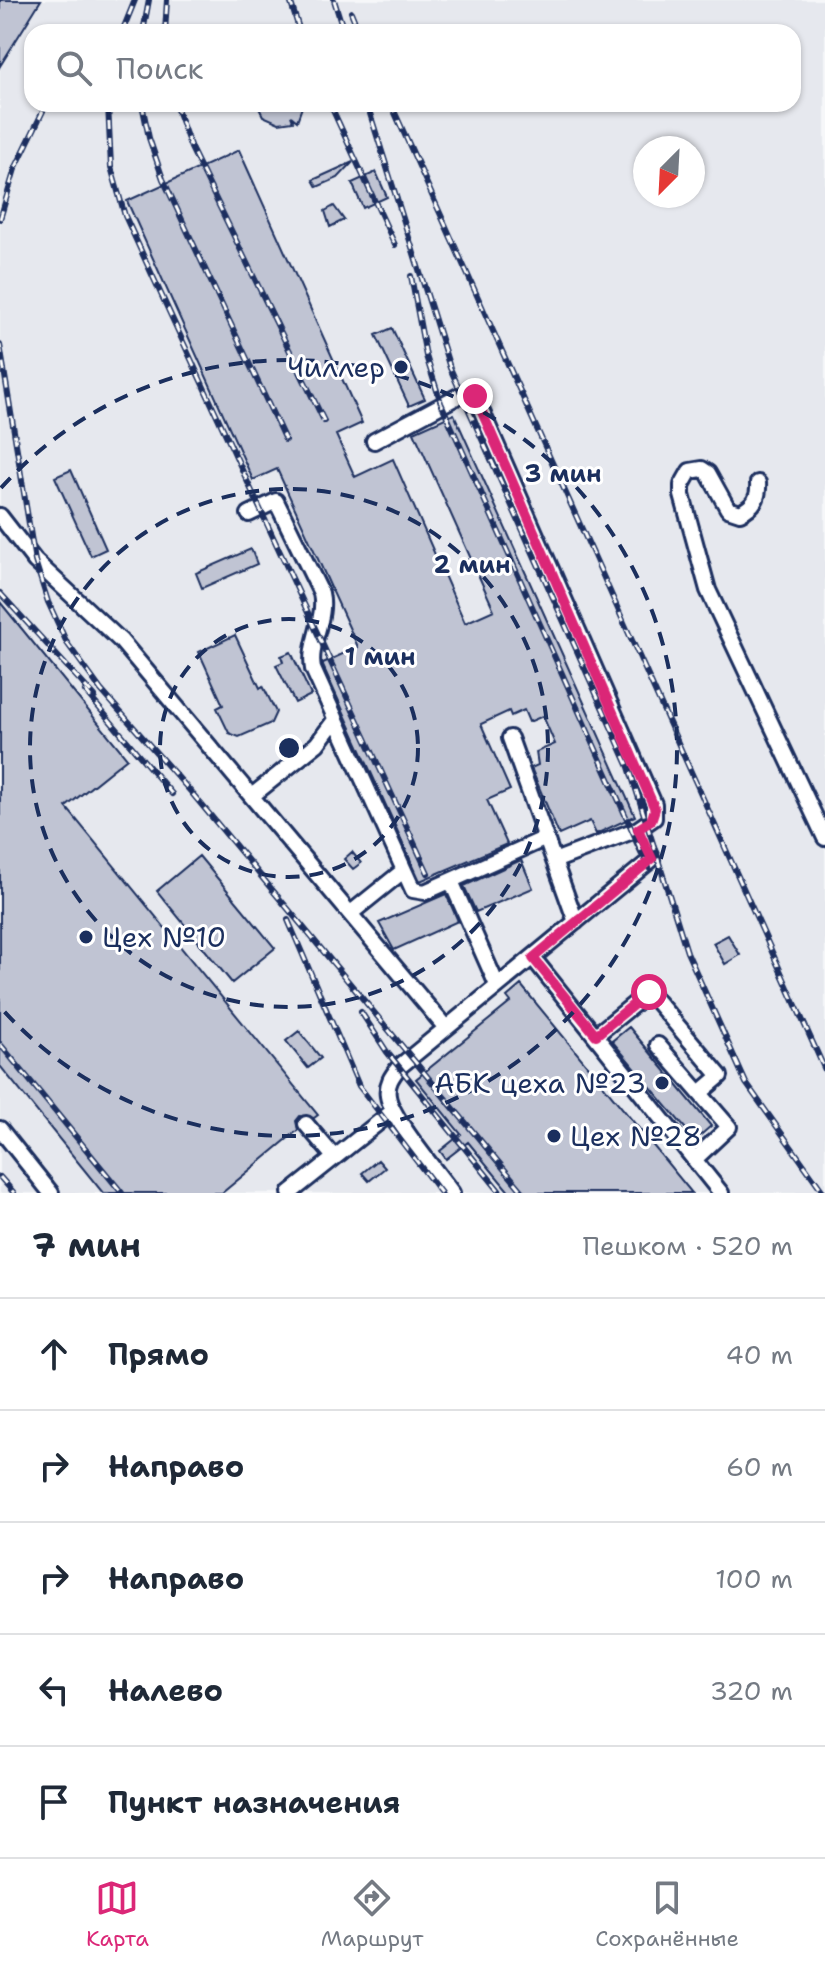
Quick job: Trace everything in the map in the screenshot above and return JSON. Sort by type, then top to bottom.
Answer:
[{"type":"street","points":[[374,441],[441,403],[464,393],[475,396],[654,804],[654,818],[638,829],[554,861]]},
{"type":"street","points":[[758,483],[759,492],[753,505],[740,513],[728,509],[714,481],[702,469],[695,468],[686,477],[682,495],[708,590],[825,838]]},
{"type":"street","points":[[249,514],[276,501],[321,593],[323,608],[312,664],[413,890],[420,894],[546,838]]},
{"type":"street","points":[[0,516],[35,561],[121,641],[446,1028]]},
{"type":"street","points":[[253,795],[317,744],[335,720]]},
{"type":"street","points":[[510,738],[576,922]]},
{"type":"street","points":[[452,1193],[393,1111],[387,1091],[393,1074],[652,859],[638,829]]},
{"type":"street","points":[[351,913],[403,871]]},
{"type":"street","points":[[451,881],[497,985]]},
{"type":"street","points":[[533,958],[721,1193]]},
{"type":"street","points":[[596,1035],[649,992],[720,1076],[700,1093]]},
{"type":"street","points":[[658,1045],[729,1127],[695,1159]]},
{"type":"street","points":[[290,1193],[393,1111]]},
{"type":"street","points":[[306,1124],[334,1157]]},
{"type":"street","points":[[0,1129],[51,1193]]},
{"type":"shaded area","points":[[0,0],[825,0],[825,1193],[0,1193]]},
{"type":"building","points":[[0,0],[41,0],[24,24],[0,66]]},
{"type":"building","points":[[261,112],[300,112],[297,121],[291,116],[293,121],[279,123]]},
{"type":"building","points":[[239,150],[362,423],[336,435],[355,477],[393,459],[465,623],[494,610],[414,432],[454,414],[635,816],[596,834],[590,821],[559,835],[531,768],[538,765],[536,752],[555,744],[543,716],[529,722],[524,710],[511,716],[509,711],[481,724],[510,790],[487,800],[507,844],[420,881],[323,666],[323,663],[358,647],[277,469],[253,480],[127,201]]},
{"type":"building","points":[[353,162],[338,178],[317,187],[313,180]]},
{"type":"building","points":[[376,172],[387,197],[363,208],[352,183]]},
{"type":"building","points":[[334,206],[344,220],[330,227],[325,211]]},
{"type":"building","name":"Чиллер","points":[[392,328],[425,399],[409,406],[376,335]]},
{"type":"building","points":[[71,470],[106,549],[91,556],[55,477]]},
{"type":"building","points":[[251,549],[257,564],[202,588],[196,573]]},
{"type":"building","name":"Цех №10","points":[[0,602],[127,758],[66,807],[318,1115],[314,1118],[300,1116],[296,1121],[298,1130],[222,1193],[103,1193],[0,1066]]},
{"type":"building","points":[[235,635],[260,688],[263,686],[276,712],[271,723],[239,737],[229,733],[217,708],[223,705],[199,652]]},
{"type":"building","points":[[291,652],[311,695],[295,703],[276,665],[283,662],[281,656]]},
{"type":"building","points":[[352,852],[361,863],[353,869],[344,859]]},
{"type":"building","points":[[199,856],[275,948],[232,983],[157,891]]},
{"type":"building","points":[[521,860],[533,888],[476,912],[464,886]]},
{"type":"building","points":[[446,894],[458,921],[394,950],[379,923]]},
{"type":"building","points":[[728,935],[740,955],[725,964],[713,943]]},
{"type":"building","name":"Цех №28","points":[[521,985],[692,1193],[510,1193],[468,1142],[446,1159],[440,1151],[461,1134],[416,1079],[511,1002],[507,997]]},
{"type":"building","name":"АБК цеха №23","points":[[629,1027],[711,1126],[695,1140],[612,1041]]},
{"type":"building","points":[[299,1031],[321,1058],[308,1068],[286,1041]]},
{"type":"building","points":[[378,1160],[385,1168],[369,1181],[362,1173]]},
{"type":"railway","points":[[125,24],[135,0]]},
{"type":"railway","points":[[144,24],[149,0]]},
{"type":"railway","points":[[166,24],[167,0]]},
{"type":"railway","points":[[290,0],[298,24]]},
{"type":"railway","points":[[334,0],[342,24]]},
{"type":"railway","points":[[351,12],[356,24]]},
{"type":"railway","points":[[0,219],[15,169],[43,112]]},
{"type":"railway","points":[[108,112],[111,167],[125,216],[428,873]]},
{"type":"railway","points":[[144,112],[163,179],[285,440]]},
{"type":"railway","points":[[178,112],[191,148],[324,421]]},
{"type":"railway","points":[[334,112],[395,245]]},
{"type":"railway","points":[[370,112],[450,368],[629,767],[687,952],[746,1083],[824,1193]]},
{"type":"railway","points":[[395,112],[825,1070]]},
{"type":"railway","points":[[411,276],[426,356],[441,403],[649,868]]},
{"type":"railway","points":[[0,345],[35,561],[48,602],[67,643],[101,690],[191,792],[524,1193]]},
{"type":"railway","points":[[0,593],[95,697]]},
{"type":"railway","points":[[85,691],[172,794]]},
{"type":"railway","points":[[288,920],[359,1086],[441,1193]]},
{"type":"railway","points":[[361,1012],[387,1052],[501,1193]]},
{"type":"railway","points":[[0,1044],[122,1193]]},
{"type":"railway","points":[[0,1177],[14,1193]]},
{"type":"place","name":"Чиллер","points":[[401,367]]},
{"type":"place","name":"Цех №10","points":[[86,937]]},
{"type":"place","name":"АБК цеха №23","points":[[662,1083]]},
{"type":"place","name":"Цех №28","points":[[554,1136]]},
{"type":"route","points":[[475,396],[655,809],[651,821],[638,829],[652,859],[533,958],[596,1035],[649,992]]}]
